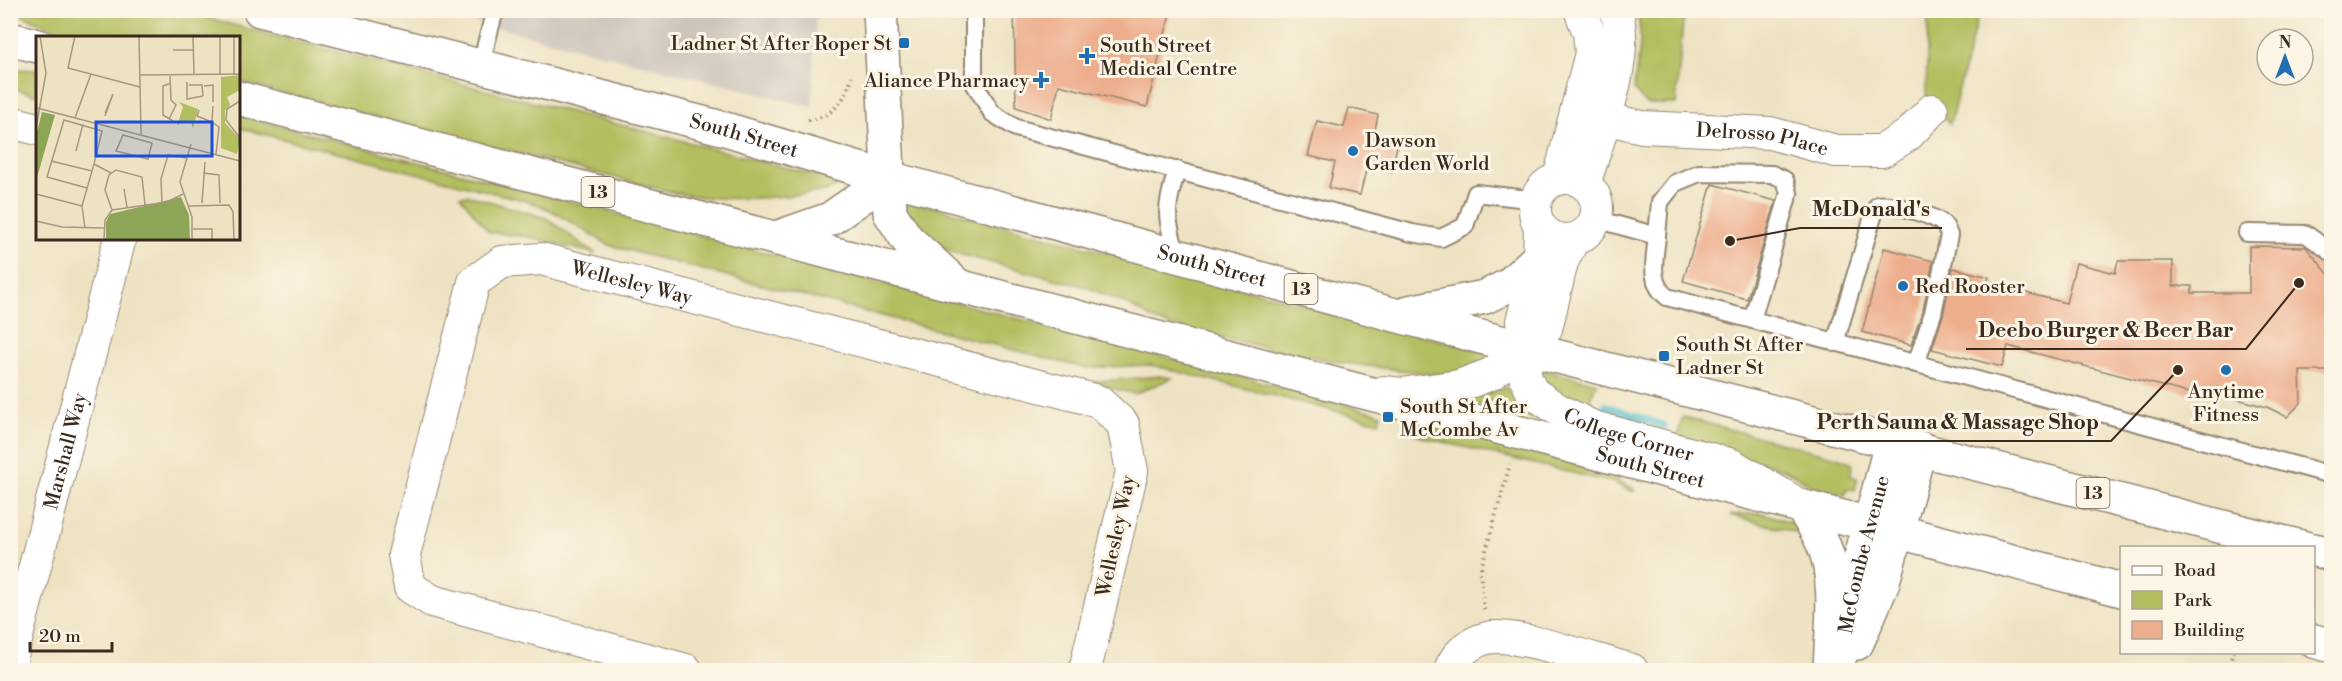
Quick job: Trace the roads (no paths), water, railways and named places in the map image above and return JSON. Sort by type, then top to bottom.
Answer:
[{"type":"main road","name":"South Street","points":[[260,10],[722,128],[889,178],[1395,315],[2297,546]]},
{"type":"main road","points":[[880,10],[890,213],[907,239],[958,286]]},
{"type":"main road","points":[[10,39],[36,46]]},
{"type":"main road","name":"South Street","points":[[240,99],[2120,590]]},
{"type":"main road","points":[[776,238],[830,219],[889,178]]},
{"type":"main road","points":[[1395,315],[1485,297],[1509,285],[1539,228]]},
{"type":"main road","name":"McCombe Avenue","points":[[1838,670],[1855,579],[1883,527],[1906,444]]},
{"type":"main road","points":[[1802,507],[1824,546],[1829,572],[1833,600],[1830,670]]},
{"type":"main road","name":"McCombe Avenue","points":[[1845,670],[1881,585],[1883,527]]},
{"type":"main road","points":[[2315,550],[2331,554]]},
{"type":"main road","points":[[2315,642],[2331,646]]},
{"type":"street","points":[[1580,10],[1589,33],[1591,115]]},
{"type":"street","points":[[1572,181],[1591,115],[1620,55],[1621,30],[1615,10]]},
{"type":"street","name":"Delrosso Place","points":[[1591,115],[1642,127],[1770,133],[1836,151],[1882,151],[1908,135],[1932,110]]},
{"type":"street","points":[[10,122],[36,128]]},
{"type":"street","points":[[1572,181],[1596,201],[1596,219],[1583,236],[1573,240],[1558,239],[1539,228],[1549,183],[1572,181]]},
{"type":"street","name":"College Corner","points":[[1539,228],[1522,321],[1526,347],[1527,384],[1538,397],[1593,427],[1732,465],[1802,507]]},
{"type":"street","name":"Marshall Way","points":[[10,663],[119,240]]},
{"type":"street","points":[[1323,383],[1401,394],[1459,386],[1491,374],[1546,329],[1562,262],[1573,240]]},
{"type":"street","name":"Wellesley Way","points":[[684,670],[432,601],[410,587],[404,555],[474,282],[502,262],[541,259],[1098,401],[1123,424],[1132,471],[1085,670]]},
{"type":"street","points":[[1450,670],[1453,660],[1467,648],[1487,638],[1519,639],[1632,670]]},
{"type":"lane","points":[[480,67],[495,10]]},
{"type":"lane","points":[[974,10],[974,83],[992,113],[1016,128],[1412,233],[1441,238],[1465,226],[1476,193],[1539,228]]},
{"type":"lane","points":[[1178,170],[1166,206],[1167,224],[1178,255]]},
{"type":"lane","points":[[1752,320],[1789,193],[1785,180],[1772,174],[1699,173],[1675,183],[1660,202],[1657,236],[1654,280],[1658,291],[1667,297],[1835,343],[2331,476]]},
{"type":"lane","points":[[1835,343],[1875,210],[1878,205],[1890,203],[1934,218],[1943,223],[1949,235],[1932,313],[1916,364]]},
{"type":"lane","points":[[1596,219],[1657,236]]},
{"type":"lane","points":[[2247,233],[2306,234],[2331,253]]},
{"type":"waterway","points":[[1605,406],[1664,426]]},
{"type":"place","name":"Ladner St After Roper St","points":[[904,43]]},
{"type":"place","name":"South Street Medical Centre","points":[[1087,56]]},
{"type":"place","name":"Aliance Pharmacy","points":[[1041,80]]},
{"type":"place","name":"Dawson Garden World","points":[[1353,151]]},
{"type":"place","name":"McDonald's","points":[[1730,241]]},
{"type":"place","name":"Deebo Burger & Beer Bar","points":[[2299,283]]},
{"type":"place","name":"Red Rooster","points":[[1903,286]]},
{"type":"place","name":"South St After Ladner St","points":[[1664,356]]},
{"type":"place","name":"Perth Sauna & Massage Shop","points":[[2178,370]]},
{"type":"place","name":"Anytime Fitness","points":[[2226,370]]},
{"type":"place","name":"South St After McCombe Av","points":[[1388,417]]}]
